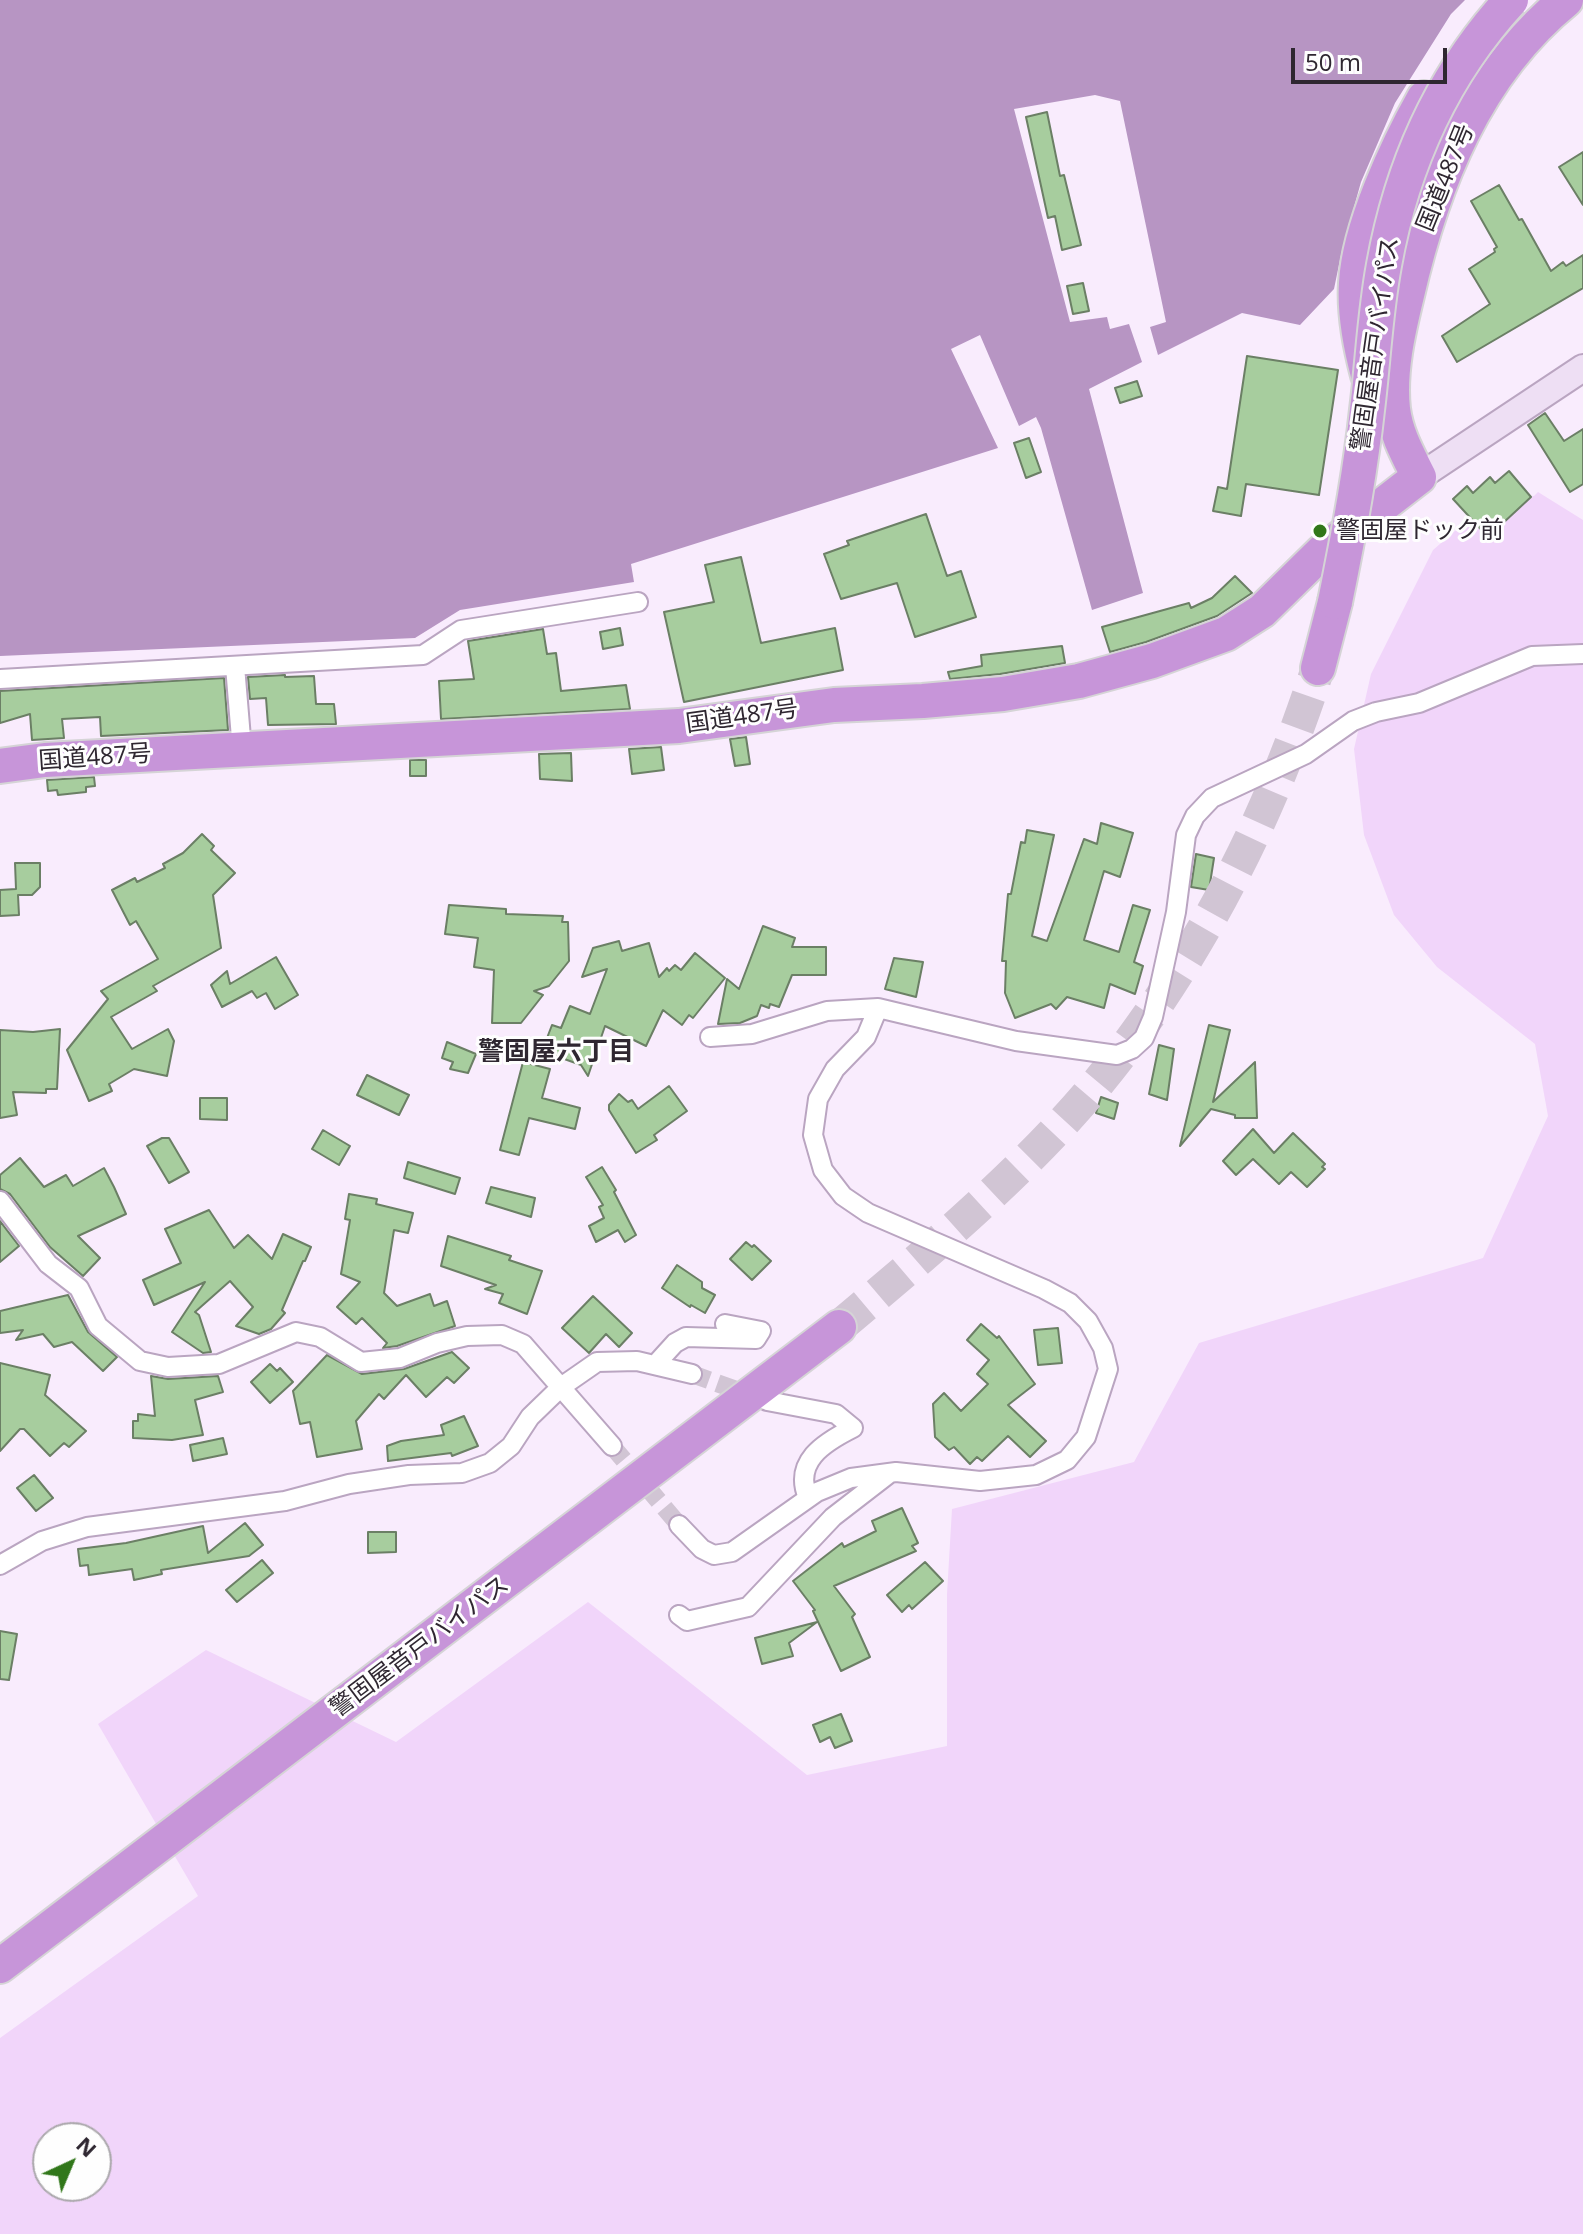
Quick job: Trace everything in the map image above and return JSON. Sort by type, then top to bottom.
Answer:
[{"type":"highway","points":[[1419,477],[1392,438],[1377,409],[1357,322],[1356,283],[1364,242],[1379,196],[1415,115],[1450,53],[1495,0]]},
{"type":"highway","name":"警固屋音戸バイパス","points":[[1318,668],[1335,602],[1357,481],[1383,268],[1406,174],[1446,86],[1471,47],[1511,0]]},
{"type":"highway","name":"国道487号","points":[[0,766],[45,760],[679,726],[834,705],[1003,694],[1079,681],[1152,661],[1226,634],[1262,611],[1322,552],[1419,477],[1396,426],[1392,378],[1400,326],[1425,226],[1457,141],[1483,96],[1520,45],[1566,0]]},
{"type":"highway","name":"警固屋音戸バイパス","points":[[2,1964],[839,1327]]},
{"type":"street","points":[[1419,477],[1583,368]]},
{"type":"street","points":[[0,679],[423,655],[461,630],[638,602]]},
{"type":"street","points":[[710,1037],[752,1034],[827,1011],[878,1008],[1016,1041],[1117,1055],[1132,1049],[1144,1038],[1153,1017],[1176,912],[1186,835],[1195,816],[1212,798],[1306,754],[1353,721],[1376,712],[1419,703],[1532,656],[1583,654]]},
{"type":"street","points":[[235,666],[242,750]]},
{"type":"street","points":[[679,1525],[702,1549],[714,1555],[732,1552],[817,1492],[851,1478],[890,1473],[980,1481],[1036,1475],[1067,1460],[1086,1437],[1108,1369],[1103,1348],[1088,1321],[1070,1303],[868,1213],[843,1196],[823,1170],[813,1135],[818,1099],[835,1069],[866,1037],[878,1008]]},
{"type":"street","points":[[0,1201],[48,1264],[79,1288],[98,1326],[140,1361],[168,1367],[219,1364],[296,1332],[320,1337],[361,1362],[400,1358],[437,1343],[467,1336],[502,1335],[523,1344],[612,1446]]},
{"type":"street","points":[[655,1365],[675,1343],[686,1337],[756,1339],[761,1331],[725,1324]]},
{"type":"street","points":[[0,1565],[42,1541],[87,1527],[285,1501],[349,1484],[409,1475],[462,1473],[490,1463],[511,1446],[530,1417],[561,1387],[597,1362],[637,1361],[692,1374]]},
{"type":"street","points":[[767,1401],[836,1414],[853,1428],[832,1439],[808,1461],[801,1483],[808,1498]]},
{"type":"street","points":[[679,1615],[687,1621],[748,1607],[833,1517],[890,1473]]},
{"type":"shaded area","points":[[0,0],[1465,0],[1451,14],[1395,103],[1361,182],[1334,289],[1300,325],[1242,313],[1158,355],[1150,327],[1166,322],[1120,101],[1095,95],[1014,109],[1070,322],[1107,317],[1110,329],[1129,324],[1142,362],[1089,389],[1143,593],[1092,610],[1041,428],[1036,417],[1019,426],[980,335],[951,349],[998,448],[631,564],[634,582],[460,610],[415,638],[0,656]]},
{"type":"shaded area","points":[[1538,492],[1583,520],[1583,2234],[0,2234],[0,2038],[198,1896],[98,1724],[206,1650],[396,1742],[588,1602],[807,1775],[947,1746],[947,1594],[952,1509],[1134,1462],[1199,1343],[1483,1258],[1548,1116],[1535,1044],[1437,967],[1394,915],[1364,835],[1354,749],[1371,674],[1433,550],[1491,500],[1534,496]]},
{"type":"building","points":[[1047,112],[1060,176],[1064,175],[1081,245],[1062,250],[1055,216],[1048,218],[1026,117]]},
{"type":"building","points":[[1583,152],[1583,205],[1559,167]]},
{"type":"building","points":[[1499,185],[1551,271],[1563,262],[1566,266],[1583,255],[1583,288],[1457,362],[1442,336],[1490,304],[1469,269],[1495,252],[1497,247],[1471,201]]},
{"type":"building","points":[[1083,283],[1089,311],[1073,314],[1067,286]]},
{"type":"building","points":[[1247,356],[1338,370],[1319,495],[1246,484],[1241,516],[1213,511],[1218,487],[1227,489]]},
{"type":"building","points":[[1137,381],[1142,396],[1120,403],[1115,388]]},
{"type":"building","points":[[1545,413],[1564,441],[1583,429],[1583,484],[1570,492],[1528,425]]},
{"type":"building","points":[[1029,438],[1041,472],[1026,478],[1014,443]]},
{"type":"building","points":[[1509,471],[1531,497],[1488,537],[1453,499],[1467,486],[1473,493],[1490,477],[1495,483]]},
{"type":"building","points":[[926,514],[947,576],[961,571],[976,617],[915,637],[897,583],[841,599],[824,554],[849,545],[847,541]]},
{"type":"building","points":[[741,557],[761,643],[835,628],[843,670],[684,702],[664,612],[714,602],[705,565]]},
{"type":"building","points":[[1235,576],[1252,593],[1217,616],[1110,652],[1102,627],[1189,603],[1191,608],[1212,598]]},
{"type":"building","points":[[620,628],[623,645],[603,649],[600,632]]},
{"type":"building","points":[[543,629],[547,654],[556,653],[561,691],[626,685],[630,709],[441,719],[439,681],[474,679],[468,641]]},
{"type":"building","points":[[1062,646],[1065,663],[950,679],[948,672],[982,666],[981,655]]},
{"type":"building","points":[[314,676],[316,704],[334,704],[336,724],[268,725],[266,698],[250,699],[248,677]]},
{"type":"building","points":[[224,678],[228,730],[101,736],[100,717],[62,719],[64,738],[32,740],[30,714],[0,723],[0,691]]},
{"type":"building","points":[[746,737],[750,764],[735,766],[730,739]]},
{"type":"building","points":[[661,747],[664,770],[632,774],[629,749]]},
{"type":"building","points":[[571,753],[572,781],[540,779],[539,754]]},
{"type":"building","points":[[410,760],[426,760],[426,776],[410,776]]},
{"type":"building","points":[[94,777],[95,786],[86,787],[86,792],[58,795],[57,790],[48,791],[47,780]]},
{"type":"building","points":[[1101,823],[1133,833],[1120,877],[1104,871],[1084,940],[1119,952],[1133,905],[1150,910],[1134,962],[1143,966],[1135,994],[1110,984],[1104,1008],[1067,997],[1056,1009],[1051,1004],[1015,1018],[1005,993],[1006,961],[1002,961],[1008,894],[1011,894],[1021,842],[1025,843],[1027,830],[1054,835],[1032,936],[1047,941],[1084,839],[1097,844]]},
{"type":"building","points":[[202,834],[214,846],[211,850],[235,873],[213,895],[221,948],[153,986],[157,991],[111,1017],[132,1049],[168,1029],[174,1041],[167,1076],[134,1069],[109,1084],[112,1091],[89,1101],[67,1050],[108,999],[101,991],[158,959],[136,921],[130,925],[112,890],[165,868],[163,864],[183,853]]},
{"type":"building","points":[[1196,854],[1214,858],[1209,890],[1191,887]]},
{"type":"building","points":[[15,863],[40,863],[40,887],[32,895],[18,895],[19,915],[0,916],[0,890],[16,889]]},
{"type":"building","points":[[449,905],[506,909],[506,914],[563,916],[562,922],[568,922],[569,961],[549,986],[534,991],[543,995],[521,1023],[492,1023],[494,970],[474,967],[478,938],[445,934]]},
{"type":"building","points":[[763,926],[795,938],[792,947],[826,947],[826,975],[792,975],[779,1007],[761,1005],[757,1016],[740,1023],[718,1024],[727,979],[739,989]]},
{"type":"building","points":[[619,941],[622,951],[649,943],[659,977],[675,965],[681,970],[695,953],[725,978],[693,1018],[689,1015],[682,1025],[663,1010],[646,1046],[605,1026],[588,1076],[581,1065],[542,1051],[552,1025],[561,1028],[570,1006],[590,1014],[607,969],[582,977],[593,948]]},
{"type":"building","points":[[276,957],[298,995],[275,1009],[266,993],[257,998],[252,991],[222,1007],[211,985],[227,971],[230,984]]},
{"type":"building","points":[[894,958],[923,962],[916,997],[885,989]]},
{"type":"building","points":[[1209,1025],[1230,1030],[1213,1102],[1255,1062],[1257,1118],[1235,1118],[1235,1115],[1211,1109],[1180,1146]]},
{"type":"building","points":[[60,1029],[57,1089],[46,1089],[46,1093],[13,1092],[17,1115],[0,1118],[0,1030],[33,1032]]},
{"type":"building","points":[[447,1042],[476,1054],[468,1073],[450,1069],[453,1062],[442,1058]]},
{"type":"building","points":[[1159,1045],[1174,1049],[1167,1100],[1149,1094]]},
{"type":"building","points":[[523,1062],[550,1069],[542,1098],[580,1108],[575,1129],[529,1118],[519,1155],[500,1150]]},
{"type":"building","points":[[367,1075],[409,1095],[399,1115],[357,1095]]},
{"type":"building","points":[[669,1086],[687,1111],[654,1135],[657,1140],[636,1153],[609,1110],[609,1105],[619,1094],[628,1102],[632,1100],[638,1109]]},
{"type":"building","points":[[1101,1097],[1118,1103],[1114,1119],[1096,1113]]},
{"type":"building","points":[[200,1098],[227,1098],[227,1120],[200,1119]]},
{"type":"building","points":[[1253,1129],[1274,1153],[1293,1133],[1325,1164],[1322,1167],[1325,1169],[1307,1187],[1291,1172],[1279,1184],[1253,1159],[1236,1175],[1223,1161]]},
{"type":"building","points":[[323,1130],[350,1146],[339,1165],[312,1149]]},
{"type":"building","points":[[169,1138],[189,1172],[169,1183],[147,1146]]},
{"type":"building","points":[[20,1158],[44,1187],[66,1175],[73,1186],[104,1168],[126,1214],[78,1236],[100,1258],[83,1276],[50,1247],[10,1194],[0,1189],[0,1175]]},
{"type":"building","points":[[408,1162],[460,1178],[455,1194],[404,1178]]},
{"type":"building","points":[[602,1167],[636,1235],[625,1242],[618,1230],[596,1242],[589,1226],[604,1218],[599,1207],[603,1205],[586,1177]]},
{"type":"building","points":[[491,1187],[535,1198],[531,1217],[486,1203]]},
{"type":"building","points":[[349,1194],[377,1199],[376,1204],[413,1213],[408,1233],[394,1230],[384,1293],[397,1306],[430,1294],[434,1306],[447,1301],[455,1326],[383,1348],[387,1343],[362,1318],[356,1324],[337,1307],[360,1282],[341,1274],[350,1220],[345,1219]]},
{"type":"building","points":[[209,1210],[234,1248],[248,1235],[272,1259],[283,1234],[311,1247],[282,1310],[285,1313],[271,1329],[259,1334],[236,1326],[253,1307],[230,1281],[195,1312],[199,1315],[211,1352],[203,1353],[172,1332],[205,1282],[154,1305],[143,1280],[181,1263],[165,1229]]},
{"type":"building","points":[[0,1221],[19,1246],[0,1262]]},
{"type":"building","points":[[448,1236],[511,1256],[509,1260],[542,1271],[527,1314],[499,1303],[503,1294],[485,1289],[496,1285],[441,1266]]},
{"type":"building","points":[[746,1242],[752,1247],[754,1245],[771,1261],[752,1280],[730,1259]]},
{"type":"building","points":[[677,1265],[702,1282],[702,1288],[715,1295],[705,1313],[662,1288]]},
{"type":"building","points":[[68,1295],[88,1332],[117,1357],[103,1371],[72,1342],[54,1347],[43,1334],[16,1340],[23,1330],[0,1333],[0,1311]]},
{"type":"building","points":[[593,1296],[632,1333],[619,1347],[606,1334],[589,1353],[562,1328]]},
{"type":"building","points":[[981,1324],[997,1338],[999,1336],[1035,1384],[1008,1405],[1046,1441],[1030,1457],[1008,1436],[982,1461],[977,1457],[970,1464],[954,1447],[949,1450],[935,1437],[933,1404],[944,1393],[961,1411],[988,1384],[977,1374],[989,1360],[967,1340]]},
{"type":"building","points":[[1058,1328],[1062,1363],[1038,1365],[1034,1330]]},
{"type":"building","points":[[452,1352],[469,1368],[454,1383],[447,1377],[426,1397],[406,1375],[384,1399],[379,1394],[356,1421],[362,1449],[317,1457],[310,1422],[300,1424],[293,1391],[327,1355],[362,1374],[404,1369]]},
{"type":"building","points":[[0,1363],[50,1375],[45,1395],[86,1431],[69,1447],[64,1443],[50,1456],[24,1429],[20,1429],[0,1451]]},
{"type":"building","points":[[270,1364],[277,1371],[280,1368],[293,1382],[270,1403],[251,1382]]},
{"type":"building","points":[[151,1376],[168,1379],[218,1376],[223,1392],[195,1400],[203,1435],[172,1440],[133,1438],[133,1421],[138,1421],[138,1414],[155,1416]]},
{"type":"building","points":[[464,1416],[478,1446],[452,1456],[451,1453],[388,1461],[387,1446],[444,1435],[441,1425]]},
{"type":"building","points":[[223,1438],[227,1454],[193,1461],[190,1445]]},
{"type":"building","points":[[34,1475],[53,1498],[36,1511],[17,1488]]},
{"type":"building","points":[[902,1508],[918,1543],[912,1546],[916,1551],[834,1586],[855,1614],[852,1617],[870,1657],[841,1671],[815,1610],[793,1581],[842,1543],[844,1547],[876,1531],[872,1521]]},
{"type":"building","points":[[245,1523],[263,1545],[249,1556],[161,1570],[162,1574],[134,1580],[132,1569],[89,1575],[88,1565],[80,1566],[78,1549],[126,1543],[203,1526],[208,1553]]},
{"type":"building","points":[[368,1532],[396,1532],[396,1552],[368,1553]]},
{"type":"building","points":[[262,1560],[273,1573],[237,1602],[226,1590]]},
{"type":"building","points":[[925,1562],[943,1581],[912,1609],[909,1605],[902,1612],[887,1595]]},
{"type":"building","points":[[817,1622],[789,1643],[793,1656],[762,1664],[755,1638]]},
{"type":"building","points":[[0,1631],[17,1634],[9,1680],[0,1679]]},
{"type":"building","points":[[841,1714],[852,1741],[835,1748],[830,1737],[820,1742],[813,1725]]},
{"type":"tunnel","points":[[839,1327],[956,1226],[1032,1155],[1101,1079],[1132,1039],[1190,952],[1240,861],[1282,766],[1318,668]]},
{"type":"tunnel","points":[[692,1374],[753,1396]]},
{"type":"tunnel","points":[[612,1446],[679,1525]]},
{"type":"place","name":"警固屋ドック前","points":[[1320,531]]},
{"type":"district","name":"警固屋六丁目","points":[[556,1053]]}]
